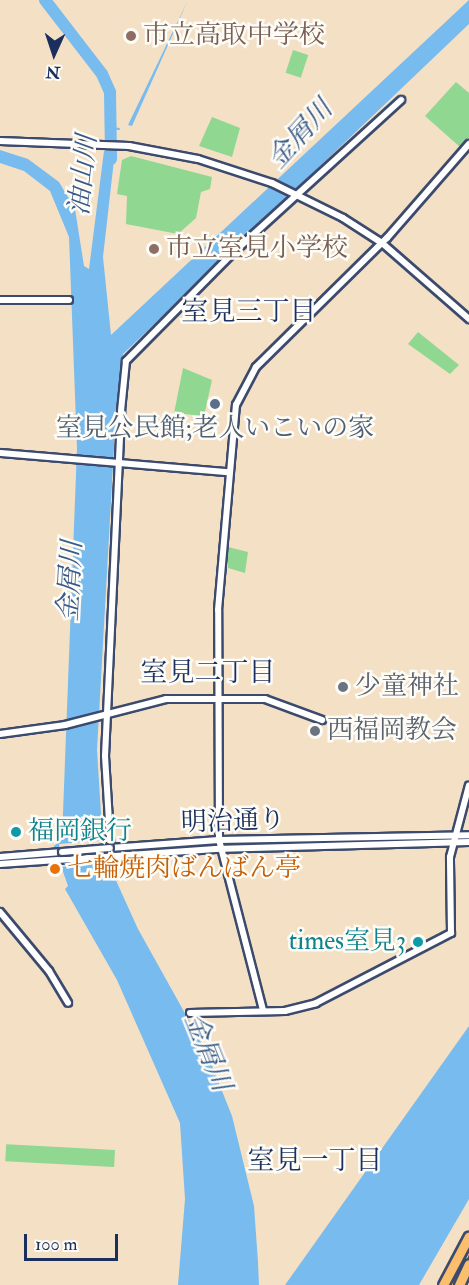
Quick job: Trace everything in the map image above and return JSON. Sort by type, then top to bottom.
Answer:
[{"type":"highway","points":[[459,1285],[466,1264],[469,1237]]},
{"type":"highway","points":[[443,1285],[469,1237]]},
{"type":"highway","points":[[451,1285],[466,1264]]},
{"type":"street","points":[[110,851],[106,715],[126,361],[234,252],[401,100]]},
{"type":"street","points":[[0,141],[121,145],[198,159],[272,183],[382,243],[469,319]]},
{"type":"street","points":[[263,1010],[219,840],[216,699],[228,472],[236,405],[248,378],[382,243],[469,144]]},
{"type":"street","points":[[0,300],[69,300]]},
{"type":"street","points":[[0,453],[228,472]]},
{"type":"street","points":[[0,734],[65,725],[166,699],[265,699],[322,720]]},
{"type":"street","points":[[190,1013],[285,1011],[316,1003],[451,933],[453,842],[469,785]]},
{"type":"street","name":"明治通り","points":[[0,864],[219,840],[469,835]]},
{"type":"street","name":"明治通り","points":[[0,857],[62,852],[469,842]]},
{"type":"street","points":[[0,912],[49,971],[68,1003]]},
{"type":"green space","points":[[293,50],[308,55],[301,78],[286,73]]},
{"type":"green space","points":[[456,82],[469,93],[469,137],[460,147],[425,116]]},
{"type":"green space","points":[[212,117],[240,128],[232,157],[199,146]]},
{"type":"green space","points":[[131,156],[212,177],[210,189],[201,192],[196,218],[178,234],[126,224],[127,196],[117,194],[122,160]]},
{"type":"green space","points":[[418,332],[459,365],[450,374],[408,344]]},
{"type":"green space","points":[[183,368],[212,380],[204,416],[174,413]]},
{"type":"green space","points":[[228,547],[248,552],[245,573],[228,568]]},
{"type":"green space","points":[[6,1144],[115,1150],[114,1167],[5,1161]]},
{"type":"water","points":[[188,0],[132,126],[128,125]]},
{"type":"water","points":[[469,0],[469,24],[123,354],[116,412],[97,750],[101,814],[109,865],[138,929],[206,1051],[232,1116],[254,1206],[258,1262],[259,1285],[178,1285],[185,1199],[180,1123],[117,980],[65,889],[68,886],[54,846],[62,839],[77,448],[69,237],[50,191],[24,171],[0,163],[0,150],[28,159],[59,182],[75,209],[84,266],[89,269],[104,151],[115,151],[103,257],[111,335]]},
{"type":"water","points":[[469,1026],[469,1199],[419,1285],[285,1285]]},
{"type":"pier","points":[[104,840],[106,863],[61,867],[59,844]]},
{"type":"waterway","name":"油山川","points":[[45,0],[102,74],[110,92],[111,159]]},
{"type":"waterway","name":"油山川","points":[[113,128],[119,129]]},
{"type":"place","name":"市立高取中学校","points":[[131,36]]},
{"type":"place","name":"市立室見小学校","points":[[154,249]]},
{"type":"place","name":"室見公民館;老人いこいの家","points":[[215,404]]},
{"type":"place","name":"少童神社","points":[[343,687]]},
{"type":"place","name":"西福岡教会","points":[[315,731]]},
{"type":"place","name":"福岡銀行","points":[[16,832]]},
{"type":"place","name":"七輪焼肉ばんばん亭","points":[[55,869]]},
{"type":"place","name":"times室見3","points":[[418,942]]},
{"type":"district","name":"室見三丁目","points":[[249,312]]},
{"type":"district","name":"室見二丁目","points":[[208,673]]},
{"type":"district","name":"室見一丁目","points":[[315,1161]]},
{"type":"water label","name":"金屑川","points":[[300,134]]},
{"type":"water label","name":"金屑川","points":[[70,581]]},
{"type":"water label","name":"金屑川","points":[[208,1052]]}]
